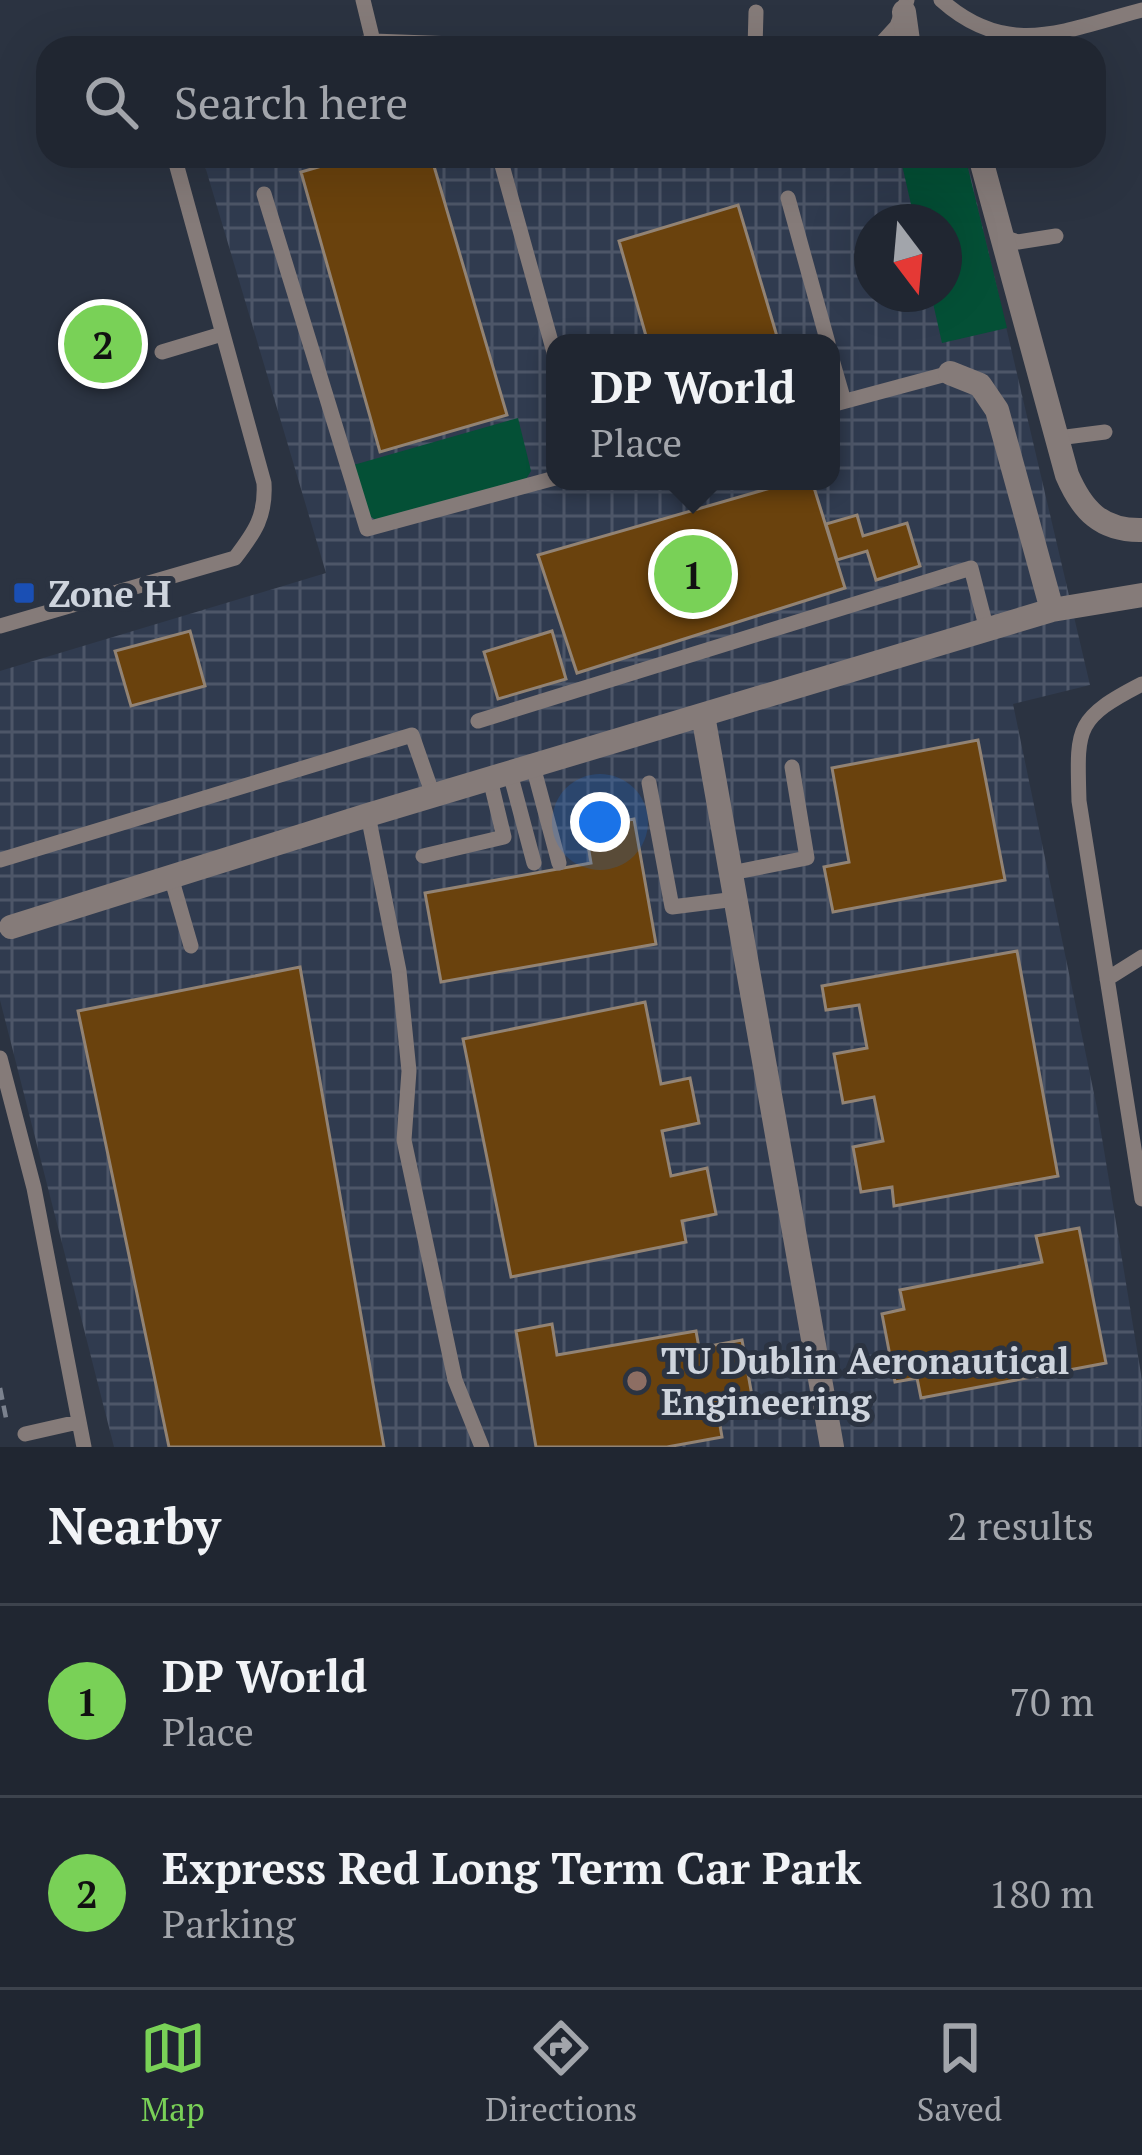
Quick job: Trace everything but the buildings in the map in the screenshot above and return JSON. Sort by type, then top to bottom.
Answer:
[{"type":"street","points":[[906,6],[908,36]]},
{"type":"street","points":[[983,168],[1080,506],[1106,523],[1142,530]]},
{"type":"street","points":[[950,373],[980,385],[997,410],[1052,610]]},
{"type":"street","points":[[11,927],[1052,610],[1142,595]]},
{"type":"street","points":[[703,715],[832,1447]]},
{"type":"lane","points":[[363,0],[373,36]]},
{"type":"lane","points":[[940,0],[981,28],[1015,36]]},
{"type":"lane","points":[[891,36],[906,6]]},
{"type":"lane","points":[[1032,36],[1142,10]]},
{"type":"lane","points":[[755,36],[756,12]]},
{"type":"lane","points":[[0,626],[235,558],[265,510],[263,483],[177,168]]},
{"type":"lane","points":[[503,168],[549,334]]},
{"type":"lane","points":[[264,194],[367,529],[546,480]]},
{"type":"lane","points":[[788,198],[825,334]]},
{"type":"lane","points":[[1003,237],[1018,242],[1056,236]]},
{"type":"lane","points":[[162,352],[222,334]]},
{"type":"lane","points":[[840,402],[950,373]]},
{"type":"lane","points":[[1056,434],[1106,432]]},
{"type":"lane","points":[[478,721],[971,568],[987,630]]},
{"type":"lane","points":[[1142,684],[1100,705],[1077,738],[1079,801],[1142,1198]]},
{"type":"lane","points":[[0,860],[412,734],[434,796]]},
{"type":"lane","points":[[731,873],[807,858],[792,767]]},
{"type":"lane","points":[[422,856],[504,837],[511,773]]},
{"type":"lane","points":[[511,773],[534,863]]},
{"type":"lane","points":[[511,773],[559,863]]},
{"type":"lane","points":[[649,783],[672,907],[736,899]]},
{"type":"lane","points":[[368,815],[399,971],[409,1071],[404,1141],[455,1380],[482,1447]]},
{"type":"lane","points":[[171,878],[191,946]]},
{"type":"lane","points":[[1106,979],[1142,958]]},
{"type":"lane","points":[[0,1058],[34,1188],[84,1447]]},
{"type":"lane","points":[[18,1436],[78,1422]]},
{"type":"path","points":[[0,1388],[18,1436]]},
{"type":"shaded area","points":[[206,168],[969,169],[1090,685],[1013,704],[1097,1108],[1142,1380],[1142,1447],[114,1447],[0,1000],[0,671],[326,573]]},
{"type":"green space","points":[[903,168],[968,168],[1007,328],[942,343],[935,312],[962,312],[962,204],[911,204]]},
{"type":"green space","points":[[518,418],[531,471],[523,484],[380,522],[369,516],[350,466]]},
{"type":"place","name":"Express Red Long Term Car Park","points":[[103,344]]},
{"type":"place","name":"DP World","points":[[693,574]]},
{"type":"place","name":"Zone H","points":[[24,593]]},
{"type":"place","name":"TU Dublin Aeronautical Engineering","points":[[637,1381]]}]
